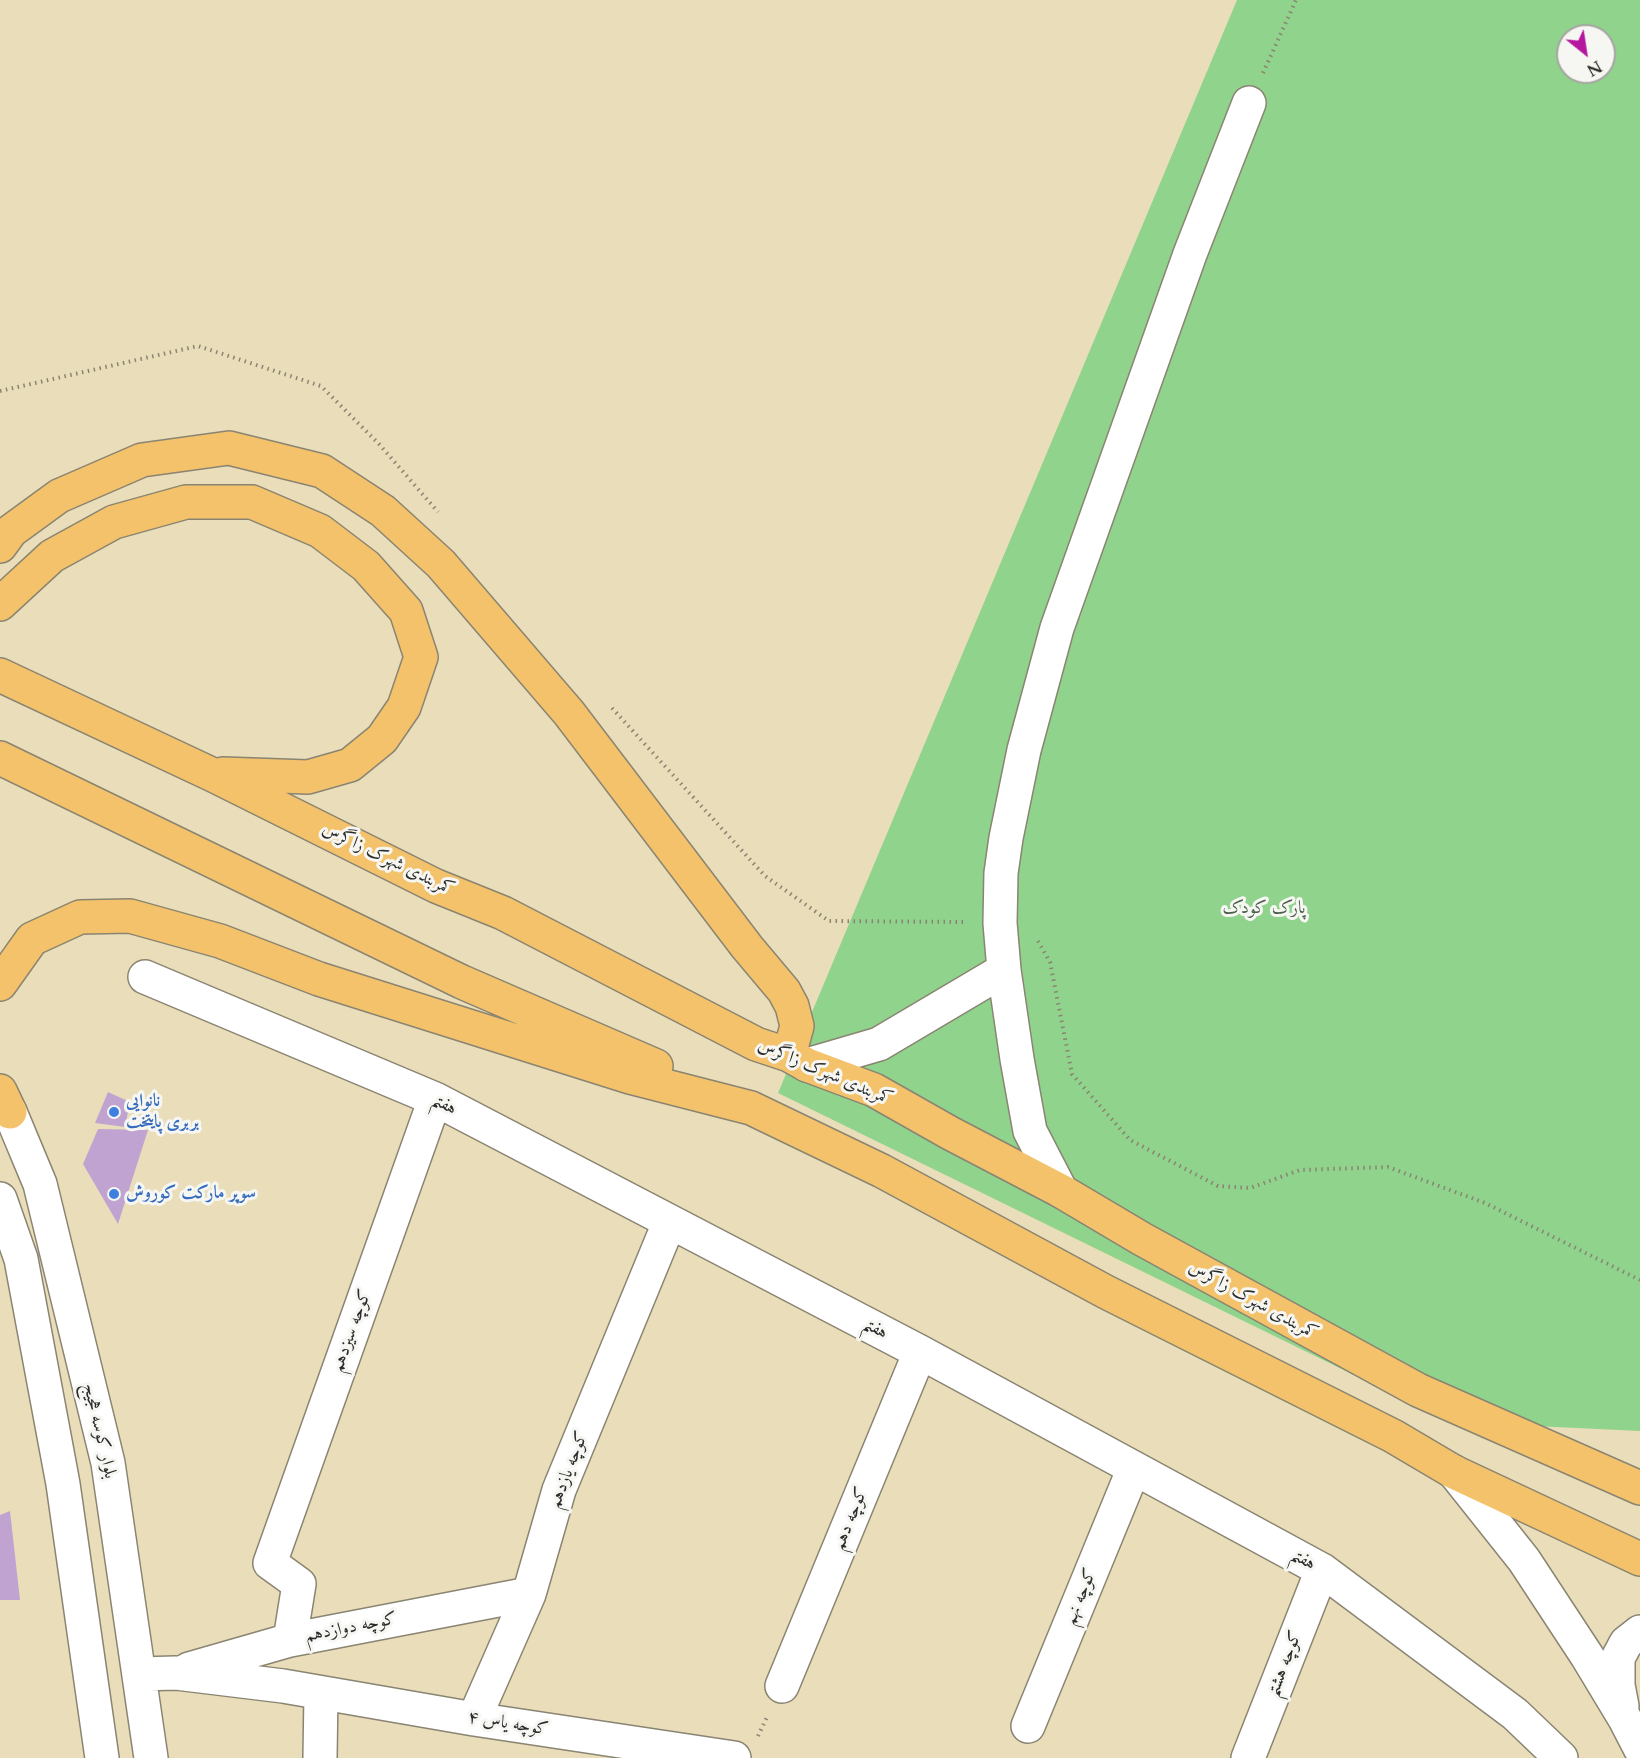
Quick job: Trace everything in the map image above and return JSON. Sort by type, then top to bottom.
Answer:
[{"type":"main road","points":[[0,546],[11,531],[59,496],[142,460],[229,448],[322,471],[383,511],[441,564],[569,713],[747,947],[784,991],[792,1006],[797,1026],[798,1060]]},
{"type":"main road","points":[[0,604],[52,556],[93,533],[114,522],[186,502],[252,502],[320,531],[366,566],[406,611],[421,657],[404,707],[382,739],[350,765],[308,777],[211,774]]},
{"type":"main road","name":"کمربندی شهرک زاگرس","points":[[2,676],[211,774],[436,886],[503,913],[756,1044],[874,1090],[979,1149],[1061,1191],[1142,1239],[1418,1390],[1640,1488]]},
{"type":"main road","points":[[0,758],[462,982],[751,1108],[882,1171],[1106,1292],[1393,1436],[1454,1472],[1640,1558]]},
{"type":"main road","points":[[0,984],[32,939],[80,917],[129,916],[220,942],[318,979],[619,1074],[751,1108]]},
{"type":"street","points":[[1061,1191],[1030,1131],[1004,970],[1000,923],[1001,873],[1006,838],[1024,750],[1058,628],[1190,254],[1249,104]]},
{"type":"street","points":[[798,1060],[879,1044],[1004,970]]},
{"type":"street","name":"هفتم","points":[[145,977],[435,1100],[920,1352],[1322,1570],[1515,1714],[1561,1758]]},
{"type":"street","name":"کوچه سیزدهم","points":[[290,1640],[299,1584],[270,1563],[435,1100]]},
{"type":"street","name":"بلوار کوسه هجیج","points":[[5,1101],[40,1184],[108,1463],[151,1758]]},
{"type":"street","points":[[0,1199],[21,1259],[63,1485],[102,1758]]},
{"type":"street","name":"کوچه یازدهم","points":[[474,1719],[529,1594],[559,1490],[669,1223]]},
{"type":"street","name":"کوچه دهم","points":[[782,1686],[920,1352]]},
{"type":"street","name":"کوچه نهم","points":[[1028,1726],[1134,1468]]},
{"type":"street","points":[[1454,1472],[1524,1560],[1587,1656],[1625,1719],[1640,1749]]},
{"type":"street","name":"کوچه هشتم","points":[[1248,1758],[1322,1570]]},
{"type":"street","name":"کوچه دوازدهم","points":[[176,1672],[290,1640],[529,1594]]},
{"type":"street","points":[[1625,1719],[1618,1685],[1618,1658],[1626,1643],[1640,1632]]},
{"type":"street","points":[[139,1674],[176,1672]]},
{"type":"street","name":"کوچه یاس ۴","points":[[176,1672],[283,1686],[474,1719],[555,1745],[746,1748]]},
{"type":"street","points":[[320,1758],[321,1693]]},
{"type":"path","points":[[1249,104],[1296,0]]},
{"type":"path","points":[[0,391],[198,346],[321,386],[379,444],[440,514]]},
{"type":"path","points":[[604,700],[765,876],[829,921],[1000,923],[1036,938],[1050,962],[1072,1074],[1130,1140],[1218,1186],[1251,1188],[1300,1170],[1388,1167],[1485,1203],[1640,1280]]},
{"type":"path","points":[[746,1748],[782,1686]]},
{"type":"green space","name":"پارک کودک","points":[[1237,0],[1640,0],[1640,1431],[1450,1422],[778,1093]]},
{"type":"building","name":"نانوایی بربری پایتخت","points":[[108,1092],[130,1102],[125,1127],[95,1123]]},
{"type":"building","name":"سوپر مارکت کوروش","points":[[98,1129],[148,1130],[118,1224],[83,1164]]},
{"type":"building","points":[[10,1511],[20,1600],[0,1600],[0,1515]]},
{"type":"place","name":"نانوایی بربری پایتخت","points":[[114,1112]]},
{"type":"place","name":"سوپر مارکت کوروش","points":[[114,1194]]}]
